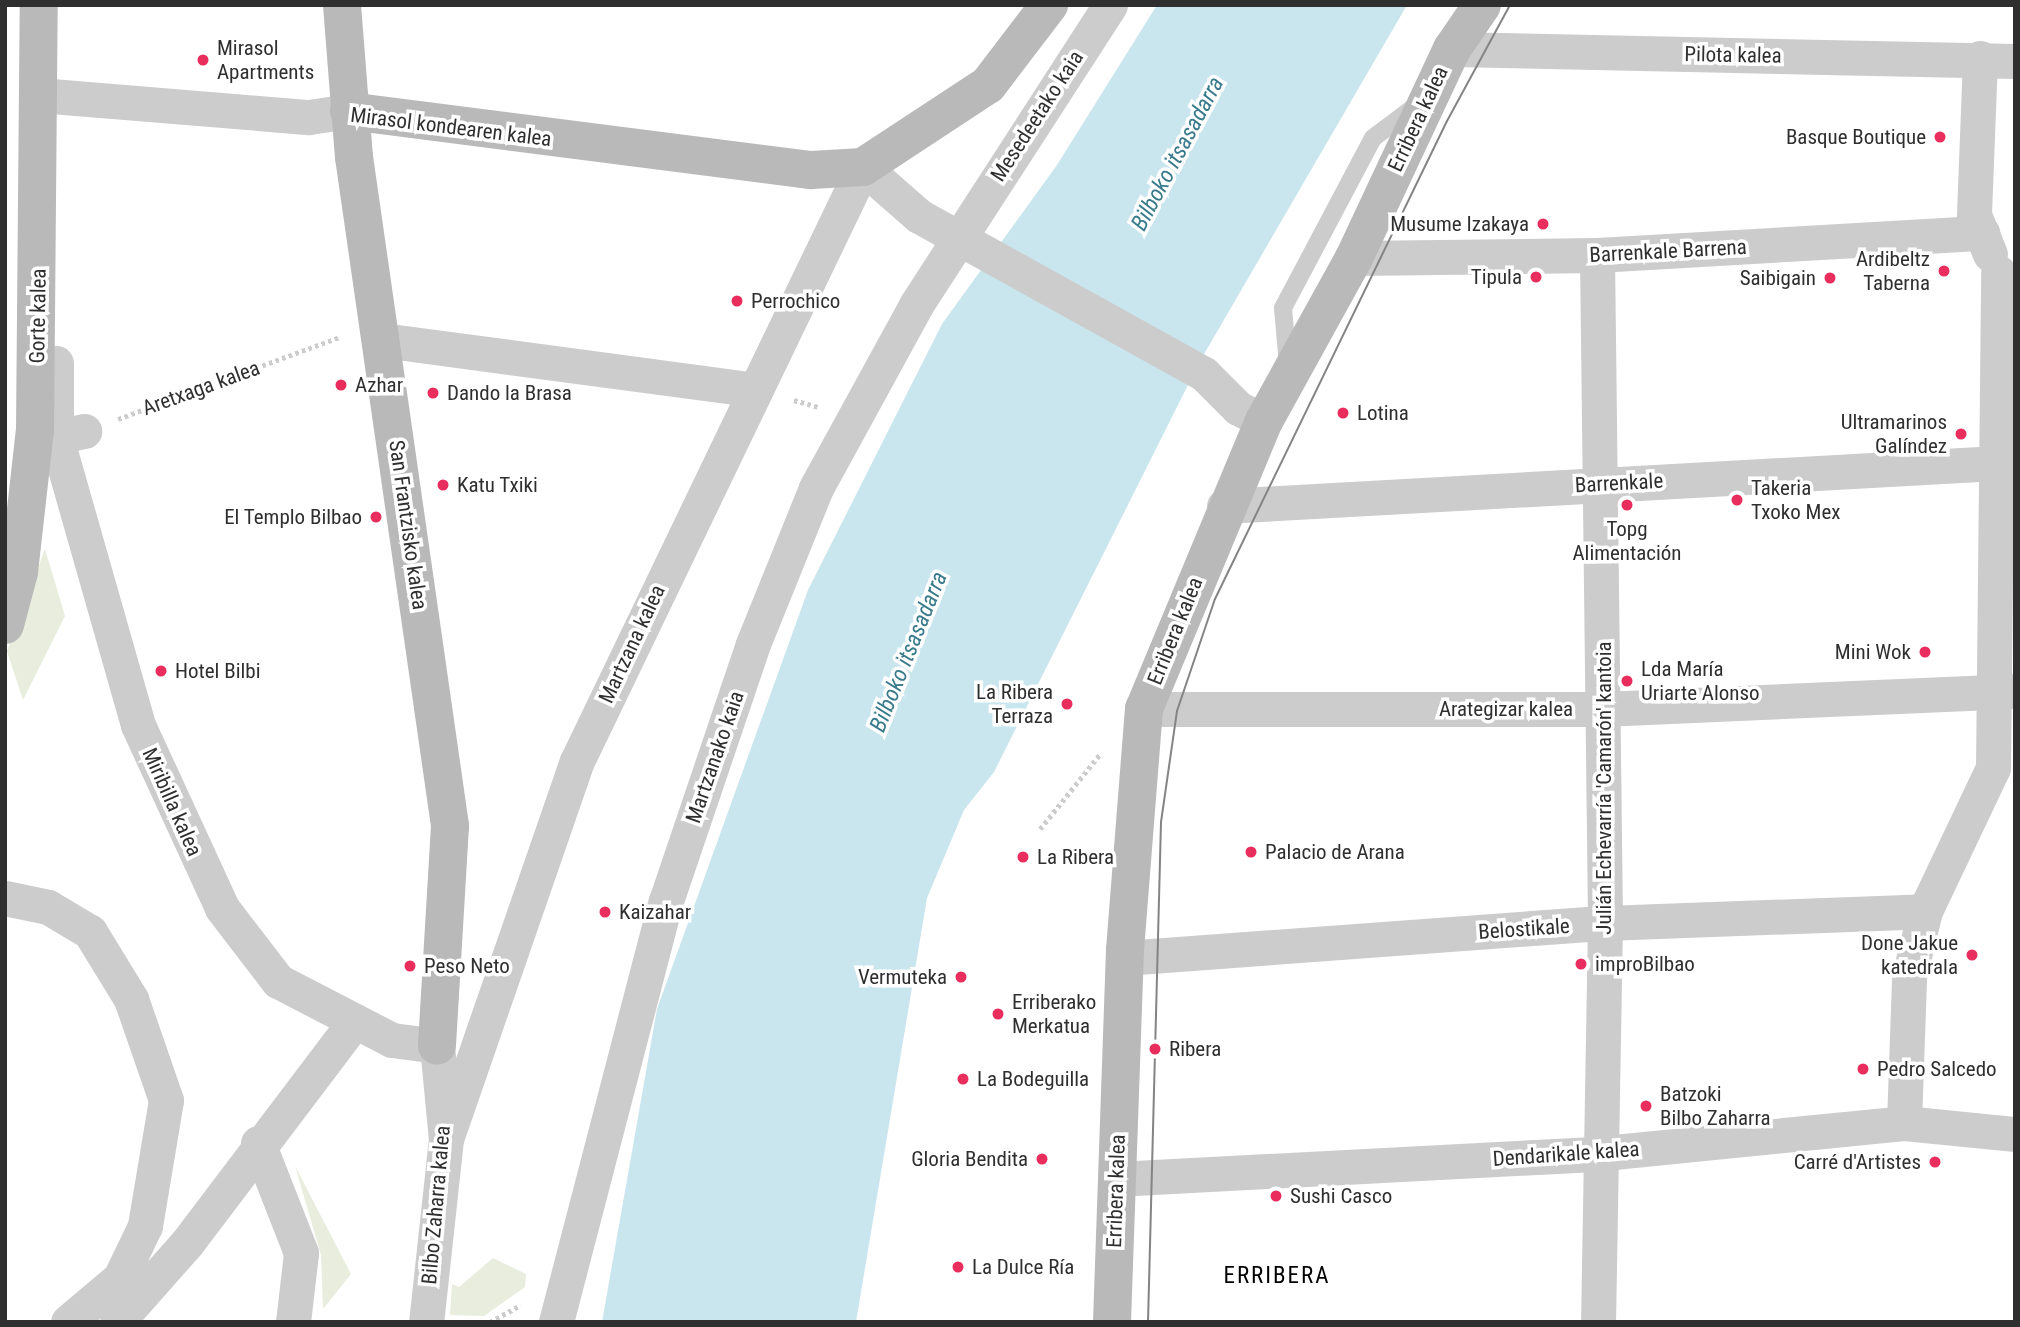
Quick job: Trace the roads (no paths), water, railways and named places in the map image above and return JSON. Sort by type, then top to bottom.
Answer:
[{"type":"street","name":"Gorte kalea","points":[[5,625],[19,572],[35,430],[39,5]]},
{"type":"street","name":"San Frantzisko kalea","points":[[342,5],[351,62],[349,111],[372,335],[450,826],[437,1045]]},
{"type":"street","points":[[1049,5],[988,85],[863,167],[919,216],[1204,374],[1238,408],[1264,421]]},
{"type":"street","name":"Mesedeetako kaia","points":[[964,228],[1110,5]]},
{"type":"street","name":"Erribera kalea","points":[[1112,1322],[1124,958],[1144,709],[1224,506],[1264,421],[1354,258],[1452,48],[1482,5]]},
{"type":"street","name":"Pilota kalea","points":[[1452,48],[1980,58],[2015,61]]},
{"type":"street","points":[[1904,1123],[1909,977],[1925,911],[1993,768],[2006,691],[2006,287],[1975,215],[1980,58]]},
{"type":"street","name":"Mirasol kondearen kalea","points":[[39,95],[309,117],[349,111],[811,170],[863,167]]},
{"type":"street","name":"Martzana kalea","points":[[446,1139],[577,761],[863,167]]},
{"type":"street","name":"Martzanako kaia","points":[[543,1311],[666,901],[753,644],[816,488],[878,367],[964,228]]},
{"type":"street","name":"Barrenkale Barrena","points":[[1354,258],[1597,255],[1982,233]]},
{"type":"street","name":"Julián Echevarría 'Camarón' kantoia","points":[[1597,255],[1604,483],[1602,709],[1605,923],[1604,1153],[1598,1322]]},
{"type":"street","points":[[370,384],[372,335],[755,390]]},
{"type":"street","name":"Miribilla kalea","points":[[56,363],[138,724],[184,836],[222,908],[278,981],[392,1040],[437,1045]]},
{"type":"street","name":"Barrenkale","points":[[1224,506],[2007,462]]},
{"type":"street","name":"Arategizar kalea","points":[[1144,709],[1602,709],[2006,691]]},
{"type":"street","points":[[5,898],[48,907],[90,933],[131,999],[166,1100],[145,1226],[120,1278],[68,1322]]},
{"type":"street","name":"Belostikale","points":[[1124,958],[1605,923],[1925,911]]},
{"type":"street","points":[[117,1322],[187,1243],[258,1143],[355,1021]]},
{"type":"street","name":"Bilbo Zaharra kalea","points":[[426,1322],[446,1139],[437,1045]]},
{"type":"street","name":"Dendarikale kalea","points":[[1116,1179],[1604,1153],[1904,1123],[2015,1134]]},
{"type":"street","points":[[258,1143],[302,1253],[293,1322]]},
{"type":"lane","points":[[1289,373],[1283,308],[1373,138],[1427,98]]},
{"type":"water","name":"Bilboko itsasadarra","points":[[1157,5],[1407,5],[1200,361],[994,772],[964,810],[927,898],[856,1322],[602,1322],[657,1009],[808,590],[942,324],[1057,165]]},
{"type":"tram line","points":[[1148,1322],[1161,822],[1177,711],[1215,599],[1447,121],[1510,5]]},
{"type":"place","name":"Mirasol Apartments","points":[[203,60]]},
{"type":"place","name":"Basque Boutique","points":[[1940,137]]},
{"type":"place","name":"Musume Izakaya","points":[[1543,224]]},
{"type":"place","name":"Ardibeltz Taberna","points":[[1944,271]]},
{"type":"place","name":"Tipula","points":[[1536,277]]},
{"type":"place","name":"Saibigain","points":[[1830,278]]},
{"type":"place","name":"Perrochico","points":[[737,301]]},
{"type":"place","name":"Azhar","points":[[341,385]]},
{"type":"place","name":"Dando la Brasa","points":[[433,393]]},
{"type":"place","name":"Lotina","points":[[1343,413]]},
{"type":"place","name":"Ultramarinos Galíndez","points":[[1961,434]]},
{"type":"place","name":"Katu Txiki","points":[[443,485]]},
{"type":"place","name":"Takeria Txoko Mex","points":[[1737,500]]},
{"type":"place","name":"Topg Alimentación","points":[[1627,505]]},
{"type":"place","name":"El Templo Bilbao","points":[[376,517]]},
{"type":"place","name":"Mini Wok","points":[[1925,652]]},
{"type":"place","name":"Hotel Bilbi","points":[[161,671]]},
{"type":"place","name":"Lda María Uriarte Alonso","points":[[1627,681]]},
{"type":"place","name":"La Ribera Terraza","points":[[1067,704]]},
{"type":"place","name":"Palacio de Arana","points":[[1251,852]]},
{"type":"place","name":"La Ribera","points":[[1023,857]]},
{"type":"place","name":"Kaizahar","points":[[605,912]]},
{"type":"place","name":"Done Jakue katedrala","points":[[1972,955]]},
{"type":"place","name":"improBilbao","points":[[1581,964]]},
{"type":"place","name":"Peso Neto","points":[[410,966]]},
{"type":"place","name":"Vermuteka","points":[[961,977]]},
{"type":"place","name":"Erriberako Merkatua","points":[[998,1014]]},
{"type":"place","name":"Ribera","points":[[1155,1049]]},
{"type":"place","name":"Pedro Salcedo","points":[[1863,1069]]},
{"type":"place","name":"La Bodeguilla","points":[[963,1079]]},
{"type":"place","name":"Batzoki Bilbo Zaharra","points":[[1646,1106]]},
{"type":"place","name":"Gloria Bendita","points":[[1042,1159]]},
{"type":"place","name":"Carré d'Artistes","points":[[1935,1162]]},
{"type":"place","name":"Sushi Casco","points":[[1276,1196]]},
{"type":"place","name":"La Dulce Ría","points":[[958,1267]]},
{"type":"district","name":"ERRIBERA","points":[[1277,1276]]}]
